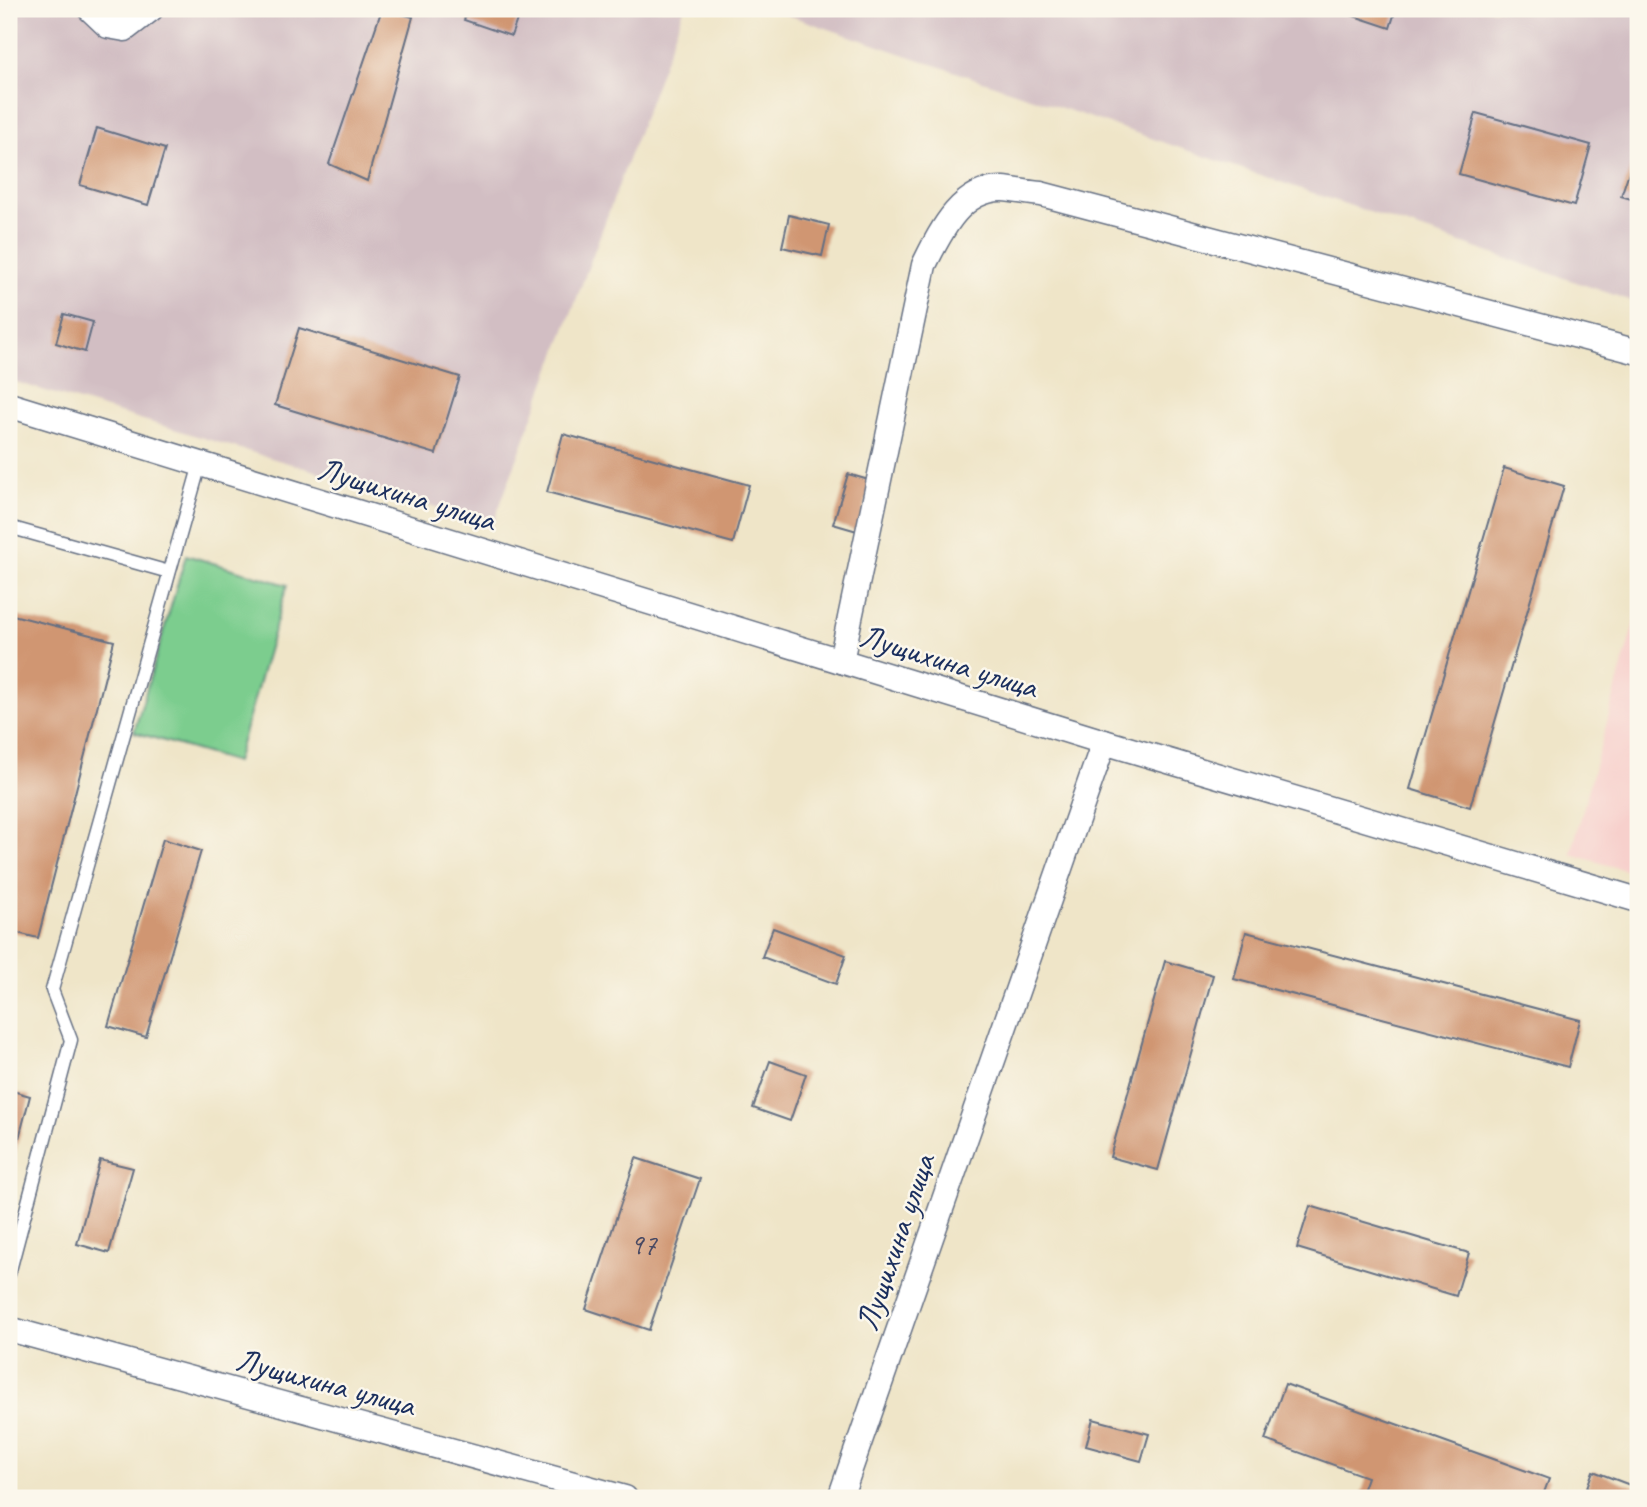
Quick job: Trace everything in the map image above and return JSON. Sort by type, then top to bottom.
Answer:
[{"type":"street","points":[[90,9],[108,26],[125,29],[151,9]]},
{"type":"street","points":[[841,661],[924,265],[941,230],[964,202],[1000,189],[1041,194],[1638,352]]},
{"type":"street","name":"Лущихина улица","points":[[9,405],[1104,741],[840,1498]]},
{"type":"street","points":[[1104,741],[1638,901]]},
{"type":"street","name":"Лущихина улица","points":[[9,1329],[625,1498]]},
{"type":"lane","points":[[9,1274],[71,1040],[52,990],[200,464]]},
{"type":"lane","points":[[9,527],[169,572]]},
{"type":"shaded area","points":[[9,9],[684,9],[493,524],[9,380]]},
{"type":"shaded area","points":[[770,9],[1638,9],[1638,303]]},
{"type":"shaded area","points":[[1638,608],[1638,874],[1571,854]]},
{"type":"green space","points":[[186,555],[287,585],[236,762],[134,732]]},
{"type":"building","points":[[382,9],[413,17],[367,181],[329,164]]},
{"type":"building","points":[[468,9],[521,9],[511,36],[464,20]]},
{"type":"building","points":[[1333,9],[1396,9],[1390,28]]},
{"type":"building","points":[[1476,113],[1591,145],[1574,206],[1459,174]]},
{"type":"building","points":[[97,128],[165,149],[148,205],[80,185]]},
{"type":"building","points":[[1638,145],[1638,201],[1621,196]]},
{"type":"building","points":[[789,215],[829,225],[822,256],[782,247]]},
{"type":"building","points":[[64,314],[93,322],[85,352],[56,343]]},
{"type":"building","points":[[299,328],[460,377],[436,454],[275,405]]},
{"type":"building","points":[[563,434],[749,485],[733,543],[547,492]]},
{"type":"building","points":[[1504,468],[1564,486],[1470,807],[1410,789]]},
{"type":"building","points":[[848,474],[872,481],[857,531],[833,524]]},
{"type":"building","points":[[9,614],[114,641],[38,938],[9,931]]},
{"type":"building","points":[[163,839],[201,851],[146,1037],[108,1026]]},
{"type":"building","points":[[773,928],[846,955],[836,984],[762,957]]},
{"type":"building","points":[[1246,932],[1580,1020],[1568,1067],[1234,979]]},
{"type":"building","points":[[1165,961],[1213,975],[1158,1170],[1110,1157]]},
{"type":"building","points":[[770,1061],[806,1074],[790,1121],[753,1108]]},
{"type":"building","points":[[9,1090],[30,1096],[12,1165],[9,1164]]},
{"type":"building","points":[[636,1158],[700,1179],[649,1330],[586,1309]]},
{"type":"building","points":[[100,1160],[133,1168],[109,1253],[77,1244]]},
{"type":"building","points":[[1310,1206],[1469,1253],[1456,1296],[1297,1248]]},
{"type":"building","points":[[1285,1384],[1549,1479],[1542,1498],[1360,1497],[1367,1477],[1265,1440]]},
{"type":"building","points":[[1093,1419],[1149,1434],[1141,1461],[1086,1446]]},
{"type":"building","points":[[1593,1471],[1638,1488],[1638,1498],[1583,1498]]}]
